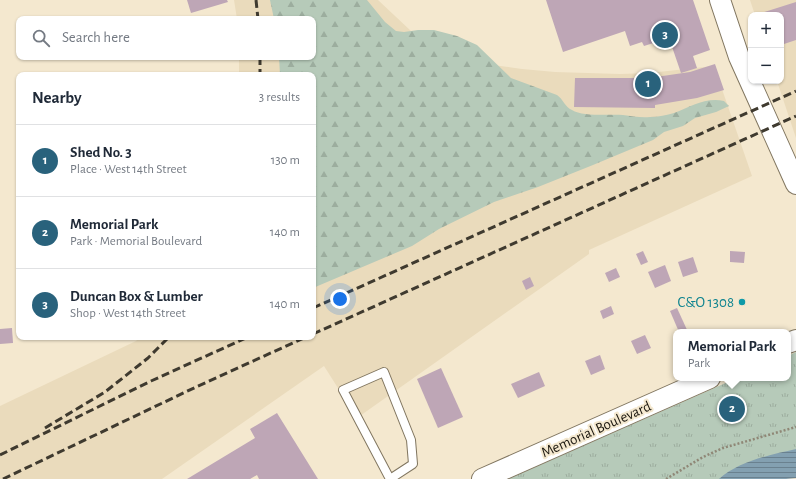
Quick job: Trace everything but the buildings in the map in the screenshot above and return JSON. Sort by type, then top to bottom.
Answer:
[{"type":"street","points":[[720,0],[739,57],[796,184]]},
{"type":"street","name":"Memorial Boulevard","points":[[482,479],[703,381]]},
{"type":"lane","points":[[384,372],[411,440],[414,464],[390,479],[343,390],[384,372]]},
{"type":"path","points":[[666,479],[722,448],[796,427]]},
{"type":"shaded area","points":[[234,0],[378,0],[411,31],[430,43],[493,65],[555,72],[620,74],[649,73],[714,66],[752,176],[589,250],[589,254],[357,418],[324,366],[162,479],[0,479],[0,406],[137,340],[316,340],[316,72],[239,72],[239,60],[316,60],[316,16],[237,16]]},
{"type":"shaded area","points":[[750,0],[796,0],[796,138],[778,84],[784,84],[784,12],[754,12]]},
{"type":"green space","points":[[270,0],[367,0],[385,22],[396,31],[404,32],[434,30],[457,36],[477,45],[511,78],[557,95],[570,109],[583,114],[653,117],[674,113],[698,103],[711,100],[724,101],[729,106],[716,112],[695,118],[683,126],[664,132],[653,140],[593,165],[538,187],[494,202],[439,229],[412,246],[316,287],[316,72],[280,72],[279,60],[316,60],[316,16],[273,16]]},
{"type":"green space","points":[[796,352],[796,460],[750,479],[508,479],[730,381],[791,381],[791,354]]},
{"type":"water","points":[[796,449],[796,478],[719,479],[745,463],[765,456]]},
{"type":"railway","points":[[256,0],[258,16]]},
{"type":"railway","points":[[260,60],[260,72]]},
{"type":"railway","points":[[316,307],[796,91]]},
{"type":"railway","points":[[316,333],[796,116]]},
{"type":"railway","points":[[45,428],[105,392],[148,358],[166,340]]},
{"type":"railway","points":[[0,455],[151,381],[241,340]]},
{"type":"railway","points":[[3,479],[196,387],[299,340]]},
{"type":"place","name":"Duncan Box & Lumber","points":[[665,35]]},
{"type":"place","name":"Shed No. 3","points":[[648,84]]},
{"type":"place","name":"C&O 1308","points":[[742,302]]},
{"type":"place","name":"Memorial Park","points":[[732,409]]}]
